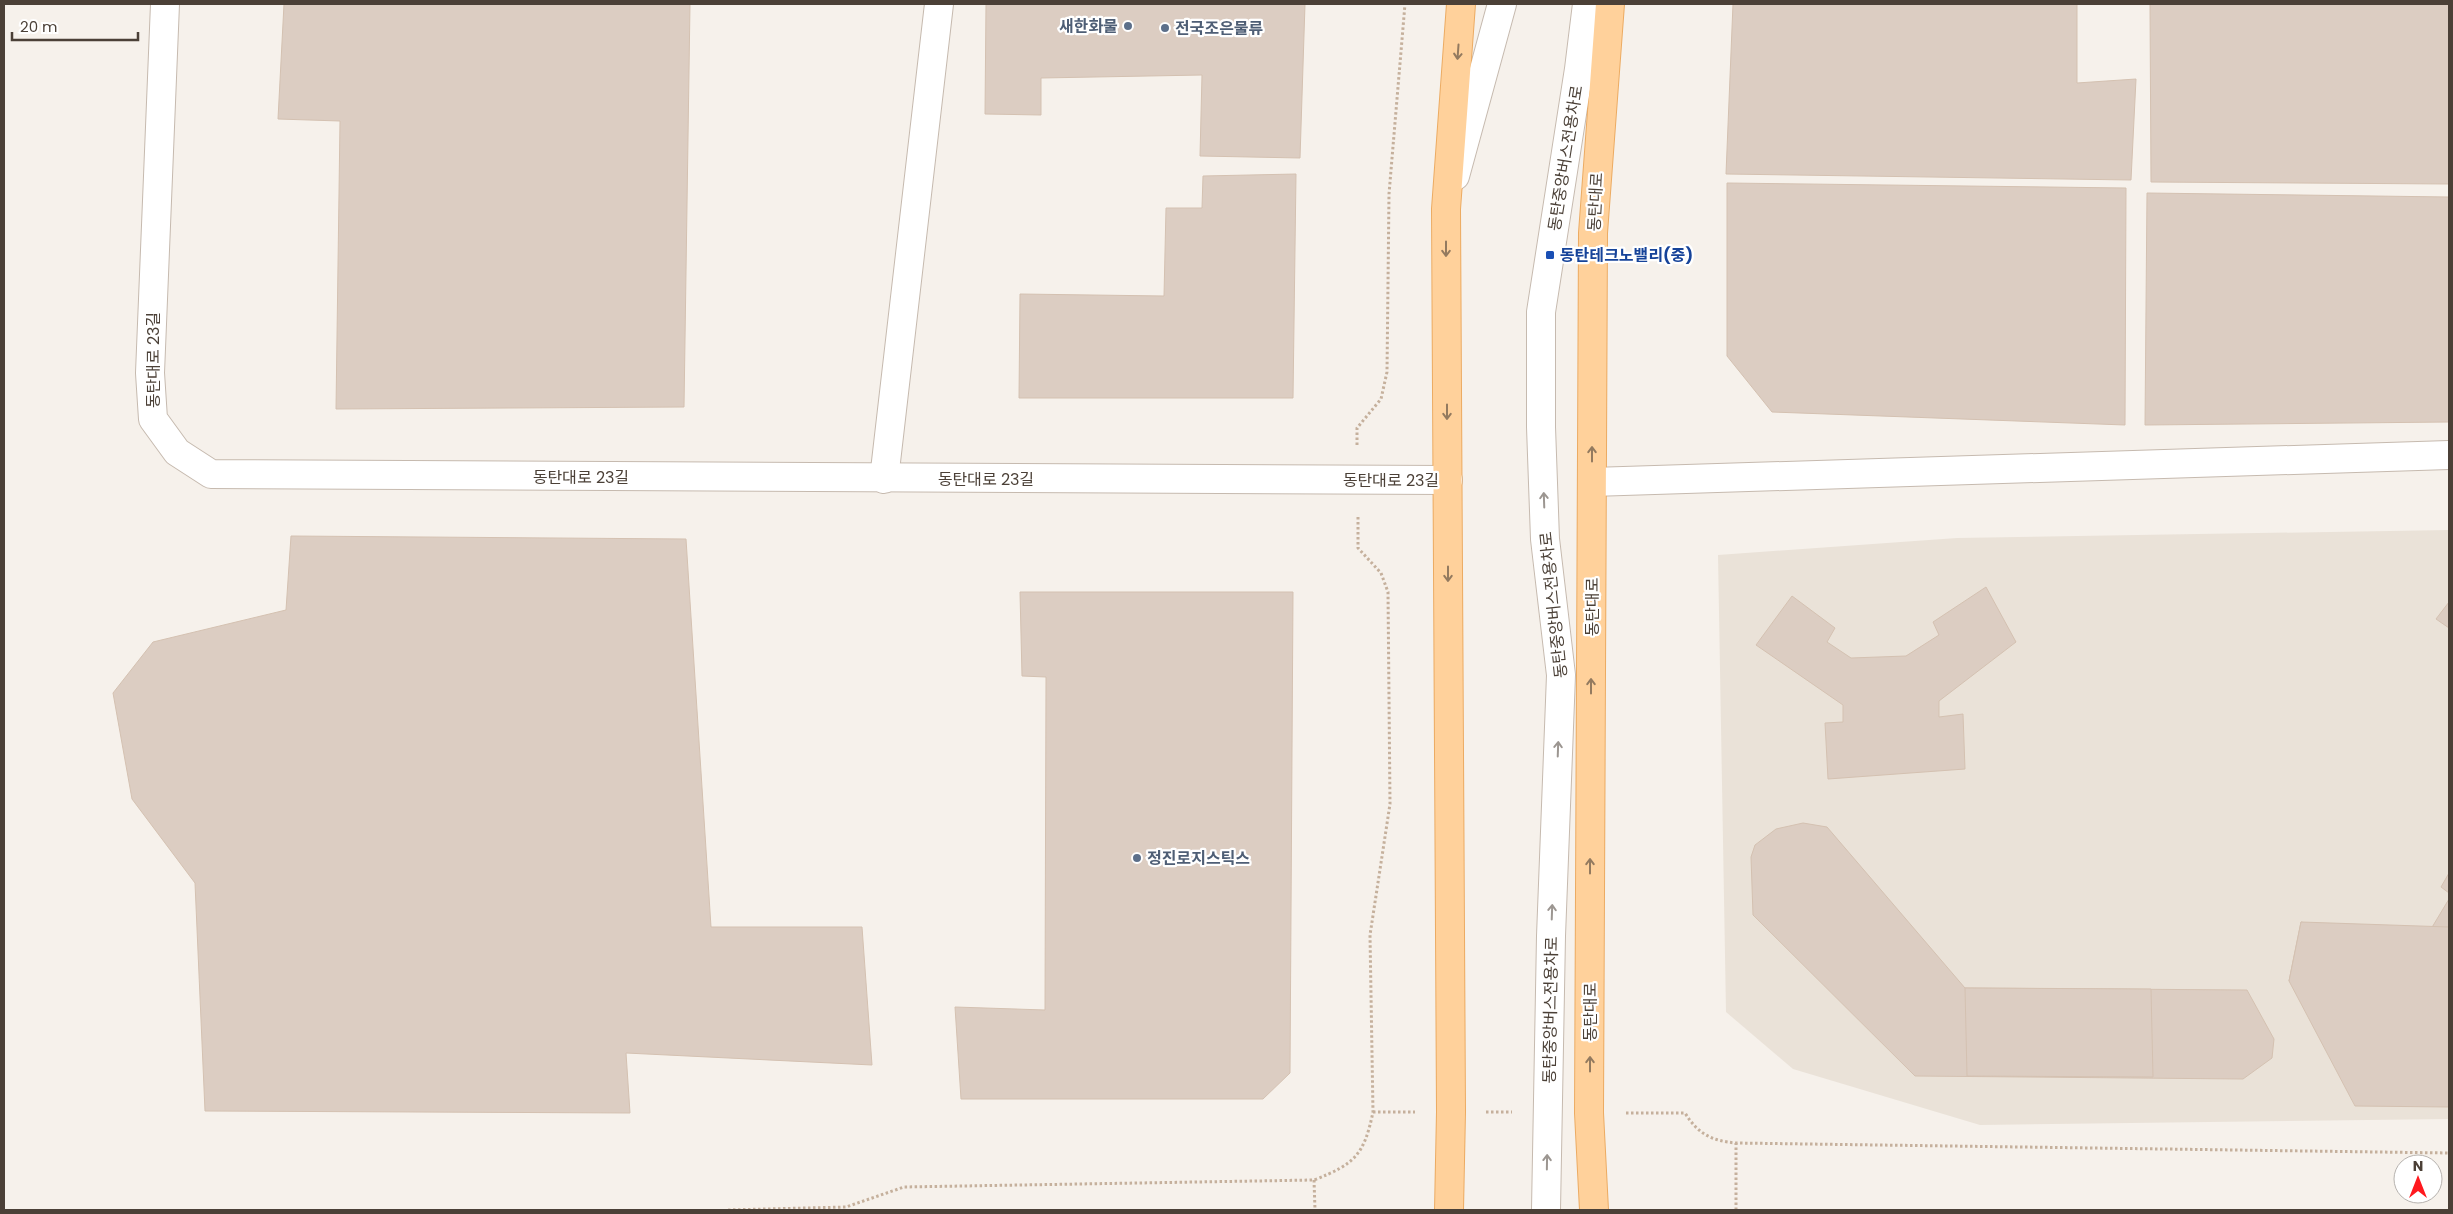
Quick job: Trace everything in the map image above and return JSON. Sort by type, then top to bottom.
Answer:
[{"type":"main road","points":[[1449,1210],[1451,1102],[1446,209],[1462,4]]},
{"type":"main road","name":"동탄대로","points":[[1594,1210],[1589,1113],[1593,233],[1610,4]]},
{"type":"street","name":"동탄대로 23길","points":[[165,4],[150,373],[153,418],[176,452],[211,474],[1448,480]]},
{"type":"street","points":[[884,478],[939,4]]},
{"type":"street","points":[[1446,209],[1502,4]]},
{"type":"street","name":"동탄중앙버스전용차로","points":[[1546,1210],[1552,926],[1561,674],[1545,539],[1541,427],[1541,312],[1579,69],[1586,4]]},
{"type":"street","points":[[1592,482],[2449,455]]},
{"type":"path","points":[[1357,428],[1381,399],[1387,372],[1389,194],[1405,4]]},
{"type":"path","points":[[728,1210],[846,1207],[904,1187],[1314,1180],[1333,1173],[1354,1158],[1367,1140],[1373,1112],[1370,936],[1390,804],[1388,592],[1381,573],[1358,548]]},
{"type":"path","points":[[1685,1113],[1693,1126],[1704,1136],[1719,1142],[1736,1143],[2449,1153]]},
{"type":"path","points":[[1736,1143],[1736,1210]]},
{"type":"path","points":[[1314,1180],[1314,1210]]},
{"type":"shaded area","points":[[2449,530],[2449,1119],[1980,1125],[1793,1069],[1726,1012],[1718,555],[1957,538]]},
{"type":"building","points":[[284,4],[690,4],[684,407],[336,409],[340,121],[278,119]]},
{"type":"building","points":[[986,4],[1305,4],[1300,158],[1200,156],[1202,75],[1041,78],[1041,115],[985,114]]},
{"type":"building","points":[[1733,4],[2077,4],[2077,83],[2136,79],[2131,180],[1726,174]]},
{"type":"building","points":[[2150,4],[2449,4],[2449,184],[2151,182]]},
{"type":"building","points":[[1296,174],[1293,398],[1019,398],[1020,294],[1164,296],[1166,208],[1202,208],[1203,176]]},
{"type":"building","points":[[1727,183],[2126,188],[2125,425],[1772,412],[1727,356]]},
{"type":"building","points":[[2147,193],[2449,197],[2449,422],[2145,425]]},
{"type":"building","points":[[291,536],[686,539],[711,927],[862,927],[872,1065],[626,1053],[630,1113],[205,1111],[195,883],[132,799],[113,693],[153,642],[286,610]]},
{"type":"building","points":[[1986,587],[2016,642],[1939,701],[1939,717],[1963,714],[1965,769],[1828,779],[1825,723],[1843,722],[1843,705],[1756,645],[1792,596],[1835,628],[1827,642],[1851,658],[1906,656],[1939,635],[1933,622]]},
{"type":"building","points":[[1020,592],[1293,592],[1290,1073],[1263,1099],[961,1099],[955,1007],[1045,1010],[1046,677],[1022,676]]},
{"type":"building","points":[[2449,602],[2449,628],[2436,619]]},
{"type":"building","points":[[1803,823],[1827,827],[1965,988],[2247,990],[2274,1039],[2272,1058],[2243,1079],[1915,1076],[1753,915],[1751,857],[1755,845],[1776,829]]},
{"type":"building","points":[[2449,873],[2449,893],[2441,887]]},
{"type":"building","points":[[2449,899],[2449,1051],[2411,1072],[2385,1023],[2400,1014],[2393,999],[2289,981],[2301,922],[2354,933],[2352,949],[2381,953],[2431,929]]},
{"type":"building","points":[[2301,922],[2449,927],[2449,1107],[2355,1106],[2289,981]]},
{"type":"building","points":[[1965,988],[2151,989],[2153,1077],[1967,1076]]},
{"type":"place","name":"새한화물","points":[[1128,26]]},
{"type":"place","name":"전국조은물류","points":[[1165,28]]},
{"type":"place","name":"동탄테크노밸리(중)","points":[[1550,255]]},
{"type":"place","name":"정진로지스틱스","points":[[1137,858]]}]
